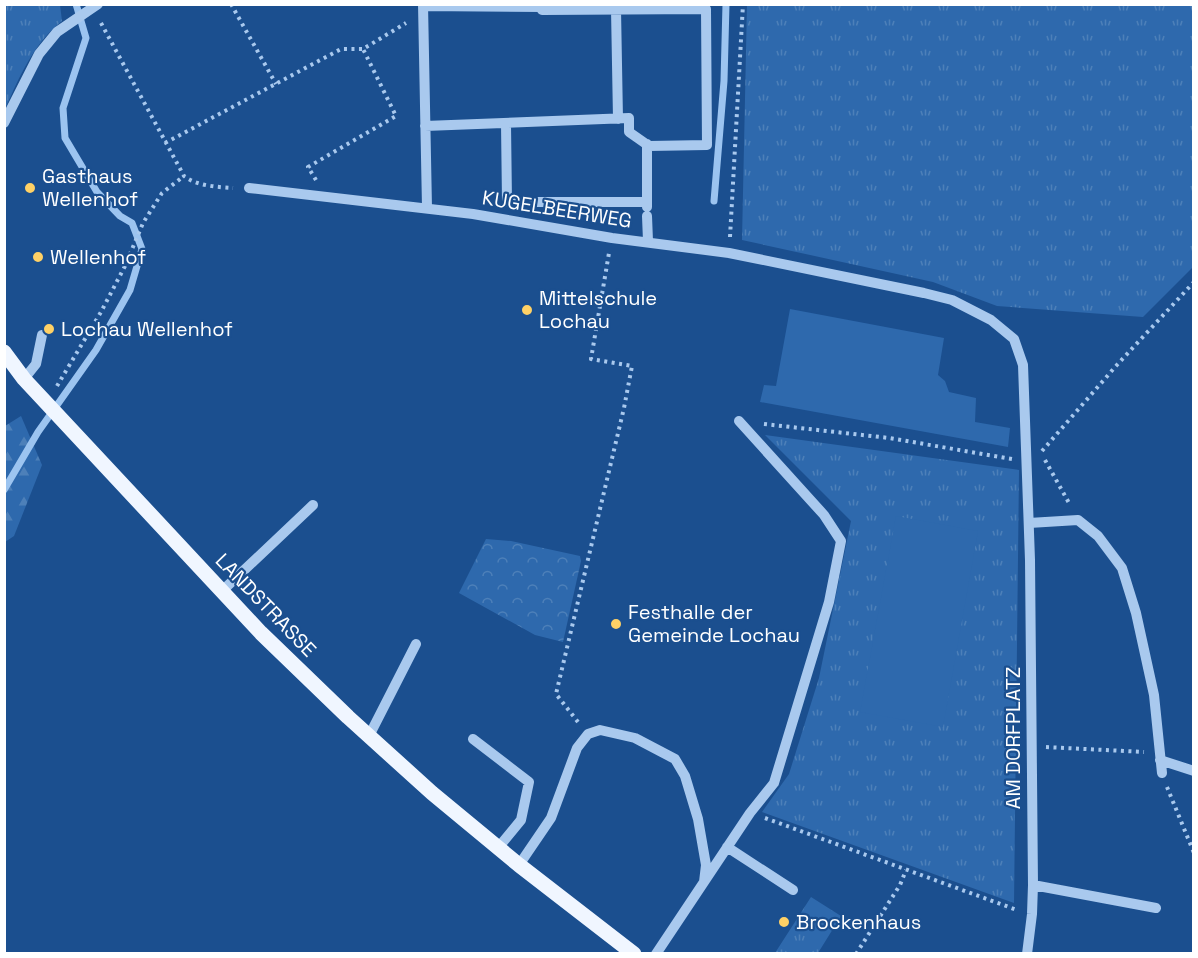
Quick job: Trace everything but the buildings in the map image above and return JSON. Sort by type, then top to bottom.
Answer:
[{"type":"main road","name":"LANDSTRASSE","points":[[7,361],[24,379],[50,396],[59,417],[261,633],[369,736],[498,848],[634,954]]},
{"type":"street","points":[[4,123],[39,54],[57,32],[91,8]]},
{"type":"street","points":[[425,126],[629,118],[629,132],[647,144],[708,145],[706,9],[423,8],[425,126],[427,208]]},
{"type":"street","points":[[616,9],[618,119]]},
{"type":"street","points":[[506,124],[507,202],[647,208]]},
{"type":"street","points":[[647,144],[648,241]]},
{"type":"street","name":"KUGELBEERWEG","points":[[249,188],[427,208],[612,238],[729,253],[924,293]]},
{"type":"street","name":"AM DORFPLATZ","points":[[924,293],[952,300],[991,320],[1014,339],[1023,365],[1029,523],[1033,885],[1027,954]]},
{"type":"street","points":[[24,379],[36,364],[42,335]]},
{"type":"street","points":[[656,954],[750,813],[774,783],[829,602],[840,541],[824,515],[739,422]]},
{"type":"street","points":[[222,591],[313,505]]},
{"type":"street","points":[[1029,523],[1078,520],[1098,536],[1122,568],[1136,613],[1154,694],[1162,773]]},
{"type":"street","points":[[369,736],[416,644]]},
{"type":"street","points":[[519,865],[551,818],[577,748],[588,734],[600,730],[635,738],[675,759],[685,776],[698,819],[706,865],[704,882]]},
{"type":"street","points":[[473,739],[529,782],[522,820],[498,848]]},
{"type":"street","points":[[1160,756],[1194,771]]},
{"type":"street","points":[[727,847],[793,890]]},
{"type":"street","points":[[1033,885],[1156,908]]},
{"type":"path","points":[[231,4],[276,84]]},
{"type":"path","points":[[729,253],[743,4]]},
{"type":"path","points":[[91,8],[184,176],[190,181],[216,187],[249,188]]},
{"type":"path","points":[[165,143],[341,49],[363,49],[423,8]]},
{"type":"path","points":[[325,196],[308,167],[396,116],[363,49]]},
{"type":"path","points":[[50,396],[101,312],[125,266],[143,223],[162,193],[184,176]]},
{"type":"path","points":[[588,734],[556,694],[632,366],[591,359],[612,238]]},
{"type":"path","points":[[1078,520],[1039,454],[1194,282]]},
{"type":"path","points":[[739,422],[889,438],[1016,459]]},
{"type":"path","points":[[1041,747],[1160,756]]},
{"type":"path","points":[[1162,773],[1194,853]]},
{"type":"path","points":[[750,813],[1021,912]]},
{"type":"path","points":[[856,954],[900,885],[906,870]]},
{"type":"green space","points":[[5,4],[60,5],[62,21],[35,50],[5,109]]},
{"type":"green space","points":[[747,5],[1193,5],[1193,267],[1143,317],[997,306],[933,282],[742,240]]},
{"type":"green space","points":[[790,309],[944,338],[938,375],[945,381],[949,392],[976,398],[975,422],[1010,428],[1008,447],[760,402],[764,385],[776,386]]},
{"type":"green space","points":[[21,416],[42,465],[14,536],[5,542],[5,426]]},
{"type":"green space","points":[[765,435],[1019,470],[1014,903],[762,812],[789,774],[819,678],[851,521]]},
{"type":"green space","points":[[896,516],[978,531],[943,727],[860,712]]},
{"type":"green space","points":[[486,539],[511,541],[580,556],[581,561],[563,642],[535,635],[459,593]]},
{"type":"green space","points":[[811,897],[841,916],[818,953],[775,953]]},
{"type":"waterway","points":[[4,490],[38,432],[96,350],[130,290],[142,249],[132,223],[120,216],[97,192],[65,138],[63,108],[86,38],[76,4]]},
{"type":"waterway","points":[[714,201],[724,81],[726,4]]},
{"type":"place","name":"Gasthaus Wellenhof","points":[[30,188]]},
{"type":"place","name":"Wellenhof","points":[[38,257]]},
{"type":"place","name":"Mittelschule Lochau","points":[[527,310]]},
{"type":"place","name":"Lochau Wellenhof","points":[[49,329]]},
{"type":"place","name":"Festhalle der Gemeinde Lochau","points":[[616,624]]},
{"type":"place","name":"Brockenhaus","points":[[784,922]]}]
